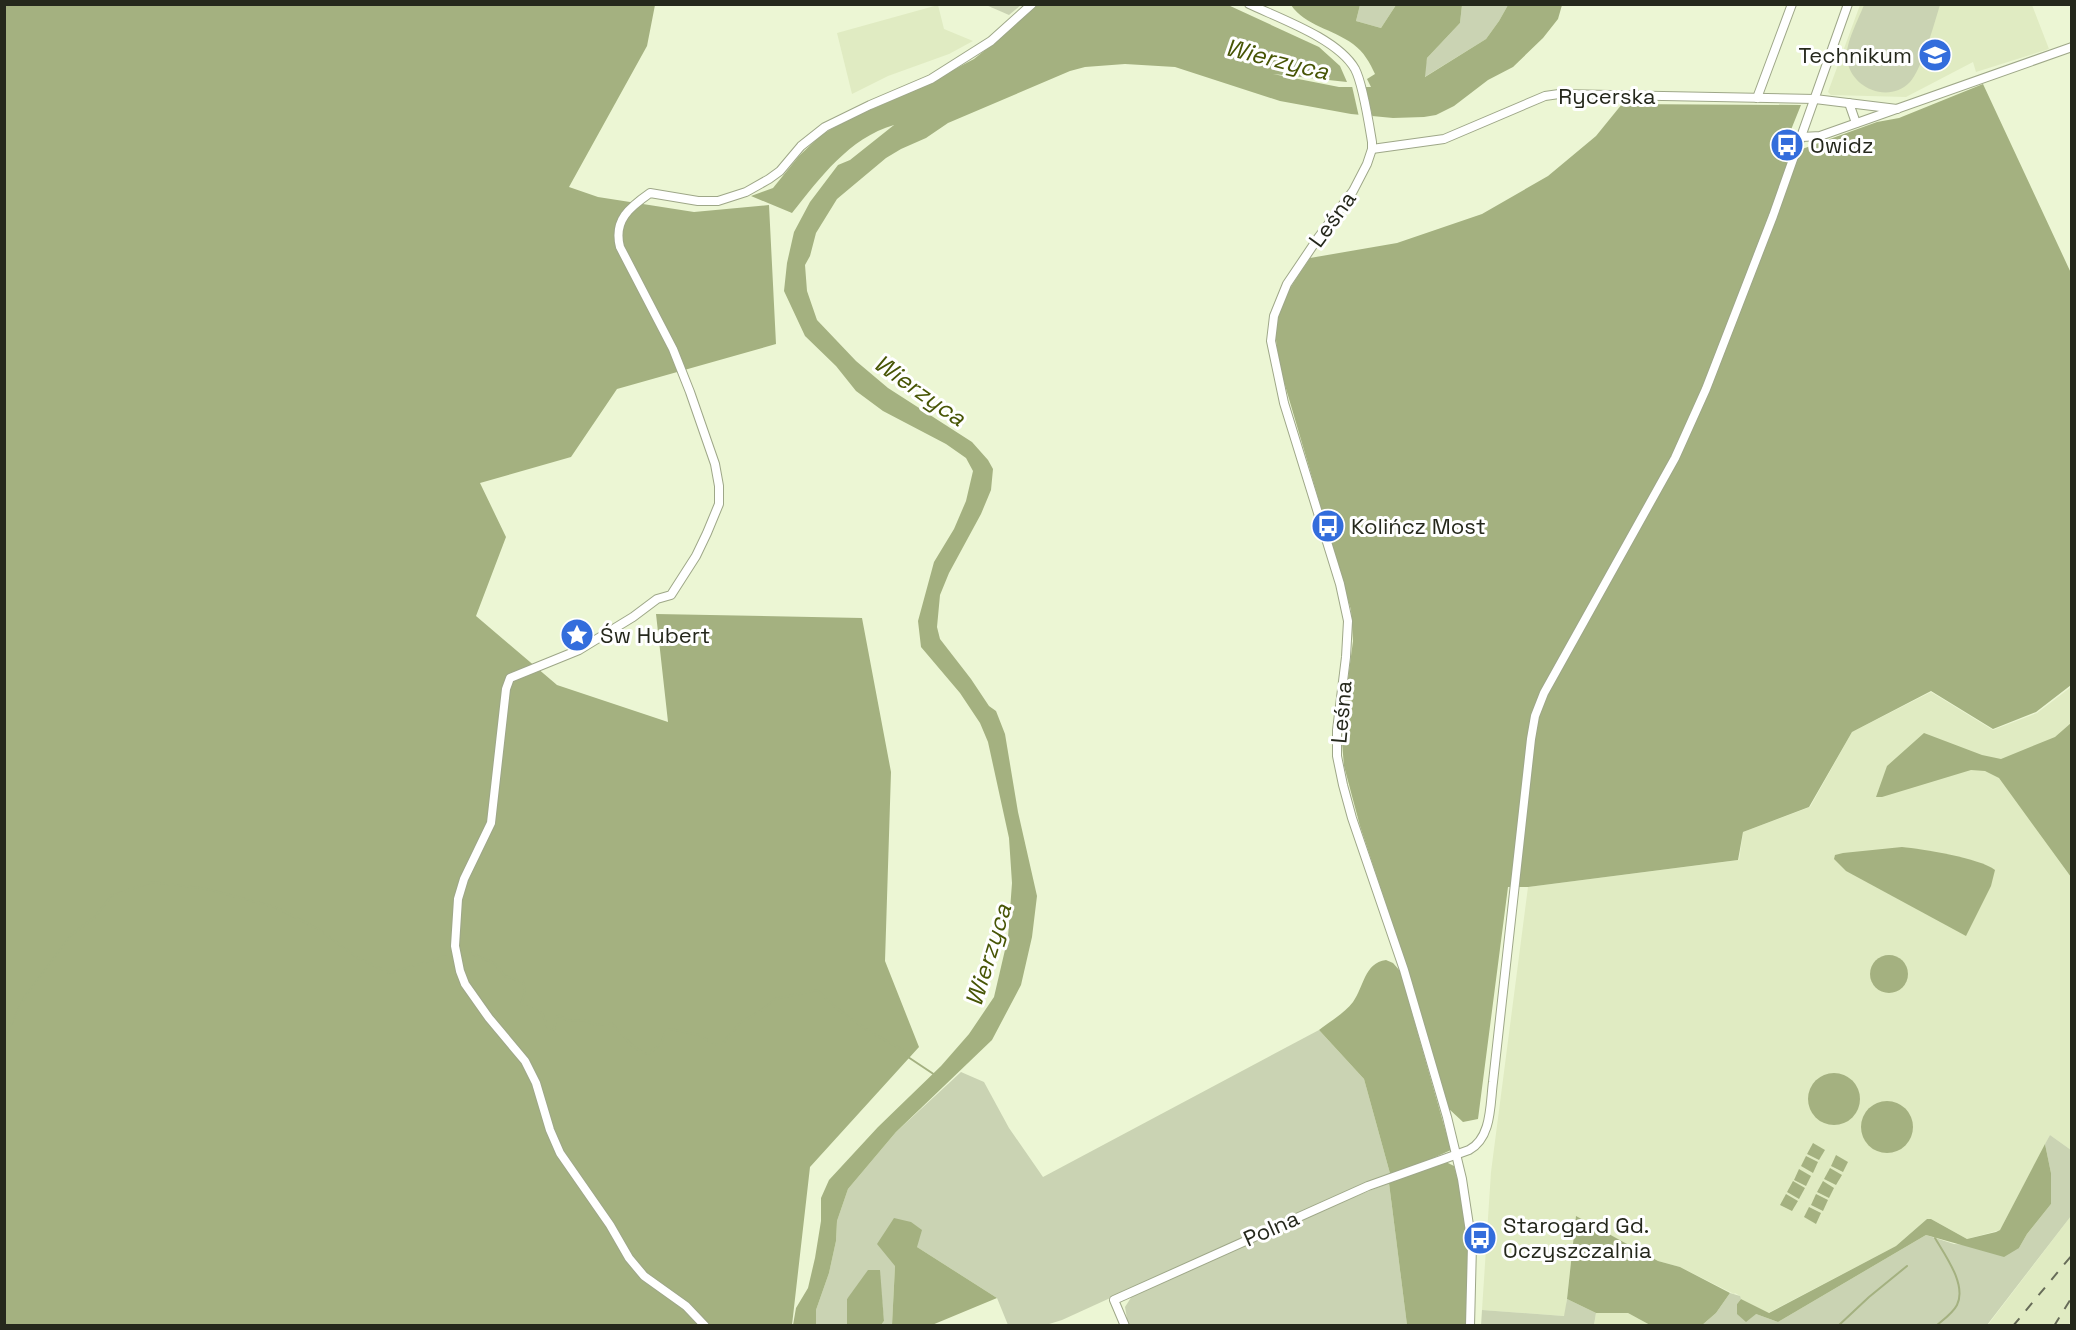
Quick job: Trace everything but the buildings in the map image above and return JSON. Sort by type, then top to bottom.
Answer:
[{"type":"street","points":[[705,1326],[691,1310],[636,1268],[601,1211],[566,1164],[554,1142],[531,1072],[522,1057],[489,1018],[465,984],[455,946],[458,898],[464,879],[491,823],[506,689],[510,678],[579,650],[633,617],[657,599],[671,595],[696,556],[719,504],[715,464],[690,392],[672,349],[620,247],[617,236],[619,225],[624,216],[650,193],[698,201],[718,201],[746,192],[769,180],[780,171],[801,146],[825,127],[931,79],[991,41],[1032,4]]},
{"type":"street","points":[[1249,4],[1326,41],[1346,56],[1356,71],[1368,120],[1372,149]]},
{"type":"street","points":[[1757,98],[1792,4]]},
{"type":"street","points":[[1457,1155],[1474,1148],[1482,1139],[1487,1125],[1535,716],[1544,693],[1675,458],[1692,423],[1773,216],[1848,4]]},
{"type":"street","points":[[1802,137],[1820,136],[2072,47]]},
{"type":"street","name":"Rycerska","points":[[1372,149],[1444,139],[1522,105],[1553,95],[1586,93],[1815,99],[1897,109]]},
{"type":"street","points":[[1849,103],[1856,123]]},
{"type":"street","name":"Leśna","points":[[1372,149],[1353,190],[1287,284],[1274,316],[1271,341],[1284,403],[1340,584],[1348,621],[1347,657],[1336,730],[1343,785],[1401,961],[1457,1155],[1471,1235],[1473,1270],[1470,1326]]},
{"type":"street","name":"Polna","points":[[1125,1326],[1114,1300],[1368,1186],[1457,1155]]},
{"type":"shaded area","points":[[5,5],[655,5],[647,46],[569,187],[598,197],[694,212],[769,205],[776,344],[617,389],[571,457],[480,483],[506,537],[476,616],[557,685],[668,722],[656,614],[862,618],[891,772],[885,961],[919,1047],[810,1167],[792,1325],[5,1326]]},
{"type":"shaded area","points":[[938,5],[944,29],[973,41],[949,54],[888,76],[852,94],[837,33]]},
{"type":"shaded area","points":[[986,5],[1021,5],[1009,15]]},
{"type":"shaded area","points":[[1032,5],[1228,5],[1319,47],[1340,66],[1347,82],[1273,74],[1339,87],[1371,87],[1367,79],[1375,74],[1360,51],[1345,39],[1311,23],[1291,5],[1360,5],[1356,21],[1381,28],[1396,5],[1462,5],[1460,23],[1427,58],[1425,77],[1486,39],[1508,5],[1562,5],[1558,19],[1543,38],[1513,67],[1488,80],[1454,106],[1436,115],[1424,117],[1393,118],[1351,114],[1280,101],[1175,67],[1125,64],[1085,67],[1070,71],[948,123],[926,138],[886,158],[837,199],[816,233],[810,256],[805,265],[807,291],[817,320],[856,361],[888,388],[972,442],[993,469],[991,490],[981,514],[949,573],[940,595],[937,627],[940,639],[989,706],[996,711],[1005,734],[1018,812],[1037,896],[1032,937],[1021,985],[992,1040],[896,1132],[848,1189],[837,1221],[836,1241],[829,1273],[816,1310],[816,1325],[793,1325],[796,1308],[808,1288],[821,1221],[821,1198],[829,1180],[878,1127],[941,1066],[969,1034],[994,997],[1008,937],[1012,883],[1009,838],[988,742],[980,723],[960,693],[921,647],[918,621],[934,562],[954,529],[966,501],[973,471],[966,458],[946,444],[883,411],[856,391],[836,366],[805,336],[784,291],[794,232],[810,202],[838,165],[850,160],[894,125],[863,139],[849,149],[825,173],[792,213],[751,196],[773,188],[799,156],[821,135],[847,120],[913,91],[974,59],[999,39]]},
{"type":"shaded area","points":[[1360,5],[1396,5],[1381,28],[1356,21]]},
{"type":"shaded area","points":[[1462,5],[1508,5],[1486,39],[1423,78],[1427,58],[1460,23]]},
{"type":"shaded area","name":"Technikum","points":[[1860,5],[2032,5],[2049,49],[1976,72],[1973,62],[1906,97],[1831,95],[1828,92]]},
{"type":"shaded area","points":[[1864,5],[1940,5],[1919,67],[1910,82],[1901,89],[1891,92],[1871,90],[1855,77],[1849,68],[1848,46]]},
{"type":"shaded area","points":[[1983,84],[2071,273],[2071,685],[2036,712],[1993,729],[1931,691],[1852,732],[1809,807],[1743,832],[1738,860],[1528,887],[1508,887],[1478,1119],[1463,1122],[1448,1108],[1412,982],[1360,826],[1344,766],[1341,731],[1353,641],[1351,610],[1282,375],[1276,322],[1284,300],[1310,258],[1397,243],[1482,214],[1548,176],[1596,136],[1622,104],[1801,105],[1780,157],[1877,122],[1899,118]]},
{"type":"shaded area","points":[[2071,687],[2071,1150],[2050,1135],[2000,1230],[1967,1239],[1927,1219],[1896,1246],[1768,1313],[1739,1298],[1740,1296],[1735,1293],[1680,1267],[1658,1261],[1576,1217],[1565,1316],[1482,1310],[1491,1172],[1528,887],[1739,860],[1743,832],[1810,807],[1852,732],[1931,692],[1993,730],[2037,713]]},
{"type":"shaded area","points":[[2071,723],[2071,877],[1999,778],[1985,771],[1971,770],[1876,797],[1887,766],[1924,733],[1982,755],[2001,759],[2055,737]]},
{"type":"shaded area","points":[[1902,847],[1964,858],[1995,870],[1991,886],[1966,936],[1846,871],[1834,859],[1835,855],[1843,853]]},
{"type":"shaded area","points":[[1889,955],[1902,961],[1908,974],[1902,987],[1889,993],[1876,987],[1870,974],[1876,961]]},
{"type":"shaded area","points":[[1386,960],[1393,963],[1400,971],[1451,1150],[1391,1177],[1364,1079],[1319,1030],[1350,1006],[1365,976],[1373,966]]},
{"type":"shaded area","points":[[1319,1030],[1364,1079],[1391,1177],[1046,1325],[1008,1325],[997,1298],[917,1247],[895,1266],[892,1325],[881,1325],[884,1321],[879,1270],[847,1299],[847,1325],[816,1325],[816,1310],[829,1273],[836,1241],[837,1221],[848,1189],[896,1132],[961,1072],[984,1082],[1009,1128],[1043,1177]]},
{"type":"shaded area","points":[[1829,1073],[1839,1073],[1853,1080],[1860,1099],[1853,1118],[1839,1125],[1829,1125],[1819,1121],[1812,1114],[1808,1104],[1808,1094],[1812,1084],[1819,1077]]},
{"type":"shaded area","points":[[1882,1101],[1892,1101],[1906,1108],[1913,1127],[1906,1146],[1892,1153],[1882,1153],[1872,1149],[1865,1142],[1861,1132],[1861,1122],[1865,1112],[1872,1105]]},
{"type":"shaded area","points":[[2050,1135],[2071,1150],[2071,1216],[1987,1325],[1701,1326],[1716,1313],[1730,1293],[1740,1296],[1741,1299],[1737,1304],[1778,1322],[1926,1235],[1954,1244],[2019,1248],[2051,1204],[2051,1173],[2045,1144]]},
{"type":"shaded area","points":[[1813,1143],[1825,1150],[1819,1160],[1807,1154]]},
{"type":"shaded area","points":[[2045,1144],[2051,1173],[2051,1204],[2019,1248],[2004,1257],[1926,1235],[1778,1322],[1756,1314],[1746,1322],[1737,1314],[1737,1304],[1741,1299],[1769,1313],[1896,1246],[1927,1219],[1967,1239],[2000,1230]]},
{"type":"shaded area","points":[[1836,1155],[1848,1162],[1843,1172],[1831,1166]]},
{"type":"shaded area","points":[[1806,1156],[1818,1162],[1813,1173],[1801,1166]]},
{"type":"shaded area","points":[[1446,1162],[1454,1166],[1466,1226],[1468,1285],[1466,1325],[1407,1325],[1389,1183]]},
{"type":"shaded area","points":[[1830,1168],[1842,1175],[1836,1185],[1824,1179]]},
{"type":"shaded area","points":[[1799,1169],[1811,1176],[1806,1186],[1794,1180]]},
{"type":"shaded area","points":[[1793,1181],[1805,1188],[1799,1199],[1787,1192]]},
{"type":"shaded area","points":[[1823,1181],[1834,1188],[1829,1198],[1817,1192]]},
{"type":"shaded area","points":[[1389,1183],[1407,1325],[1128,1325],[1125,1307],[1132,1296],[1297,1220]]},
{"type":"shaded area","points":[[1786,1194],[1798,1201],[1792,1211],[1780,1205]]},
{"type":"shaded area","points":[[1816,1194],[1828,1200],[1823,1211],[1811,1205]]},
{"type":"shaded area","points":[[1809,1207],[1821,1213],[1816,1224],[1804,1217]]},
{"type":"shaded area","points":[[1576,1216],[1658,1261],[1680,1267],[1730,1293],[1716,1313],[1701,1326],[1650,1325],[1628,1313],[1596,1313],[1567,1299]]},
{"type":"shaded area","points":[[2071,1216],[2072,1320],[2068,1325],[1987,1326]]},
{"type":"shaded area","points":[[894,1218],[911,1222],[922,1230],[917,1247],[997,1298],[932,1325],[892,1325],[895,1266],[877,1244]]},
{"type":"shaded area","points":[[868,1270],[880,1270],[884,1321],[881,1325],[847,1325],[847,1299]]},
{"type":"shaded area","points":[[1567,1299],[1596,1313],[1594,1325],[1481,1326],[1482,1310],[1564,1316]]},
{"type":"shaded area","points":[[1596,1313],[1628,1313],[1650,1325],[1594,1326]]},
{"type":"pier","points":[[1365,84],[1373,119],[1359,117],[1352,86]]},
{"type":"waterway","points":[[4,1038],[26,995],[71,935],[95,917],[111,896],[152,882],[207,889],[275,907],[318,929],[358,958],[390,973],[446,956]]},
{"type":"waterway","points":[[470,953],[494,963],[505,976],[523,982],[525,992],[521,1004],[542,1013],[548,1028],[554,1030],[556,1018],[559,1015],[568,1021],[583,1020],[596,1025],[611,1023],[632,1045],[648,1054],[661,1044],[665,1032],[670,1029],[699,1035],[716,1045],[723,1043],[740,1023],[775,999],[817,990],[847,1016],[903,1050],[905,1055],[935,1075]]},
{"type":"waterway","points":[[1935,1238],[1954,1270],[1959,1288],[1957,1305],[1936,1326]]},
{"type":"waterway","points":[[1838,1326],[1907,1266]]},
{"type":"railway","points":[[2013,1326],[2072,1255]]},
{"type":"railway","points":[[2054,1326],[2072,1297]]},
{"type":"place","name":"Technikum","points":[[1935,55]]},
{"type":"place","name":"Owidz","points":[[1787,145]]},
{"type":"place","name":"Kolińcz Most","points":[[1328,526]]},
{"type":"place","name":"Św Hubert","points":[[577,635]]},
{"type":"place","name":"Starogard Gd. Oczyszczalnia","points":[[1480,1238]]},
{"type":"water label","name":"Wierzyca","points":[[1277,59]]},
{"type":"water label","name":"Wierzyca","points":[[920,390]]},
{"type":"water label","name":"Wierzyca","points":[[988,955]]}]
